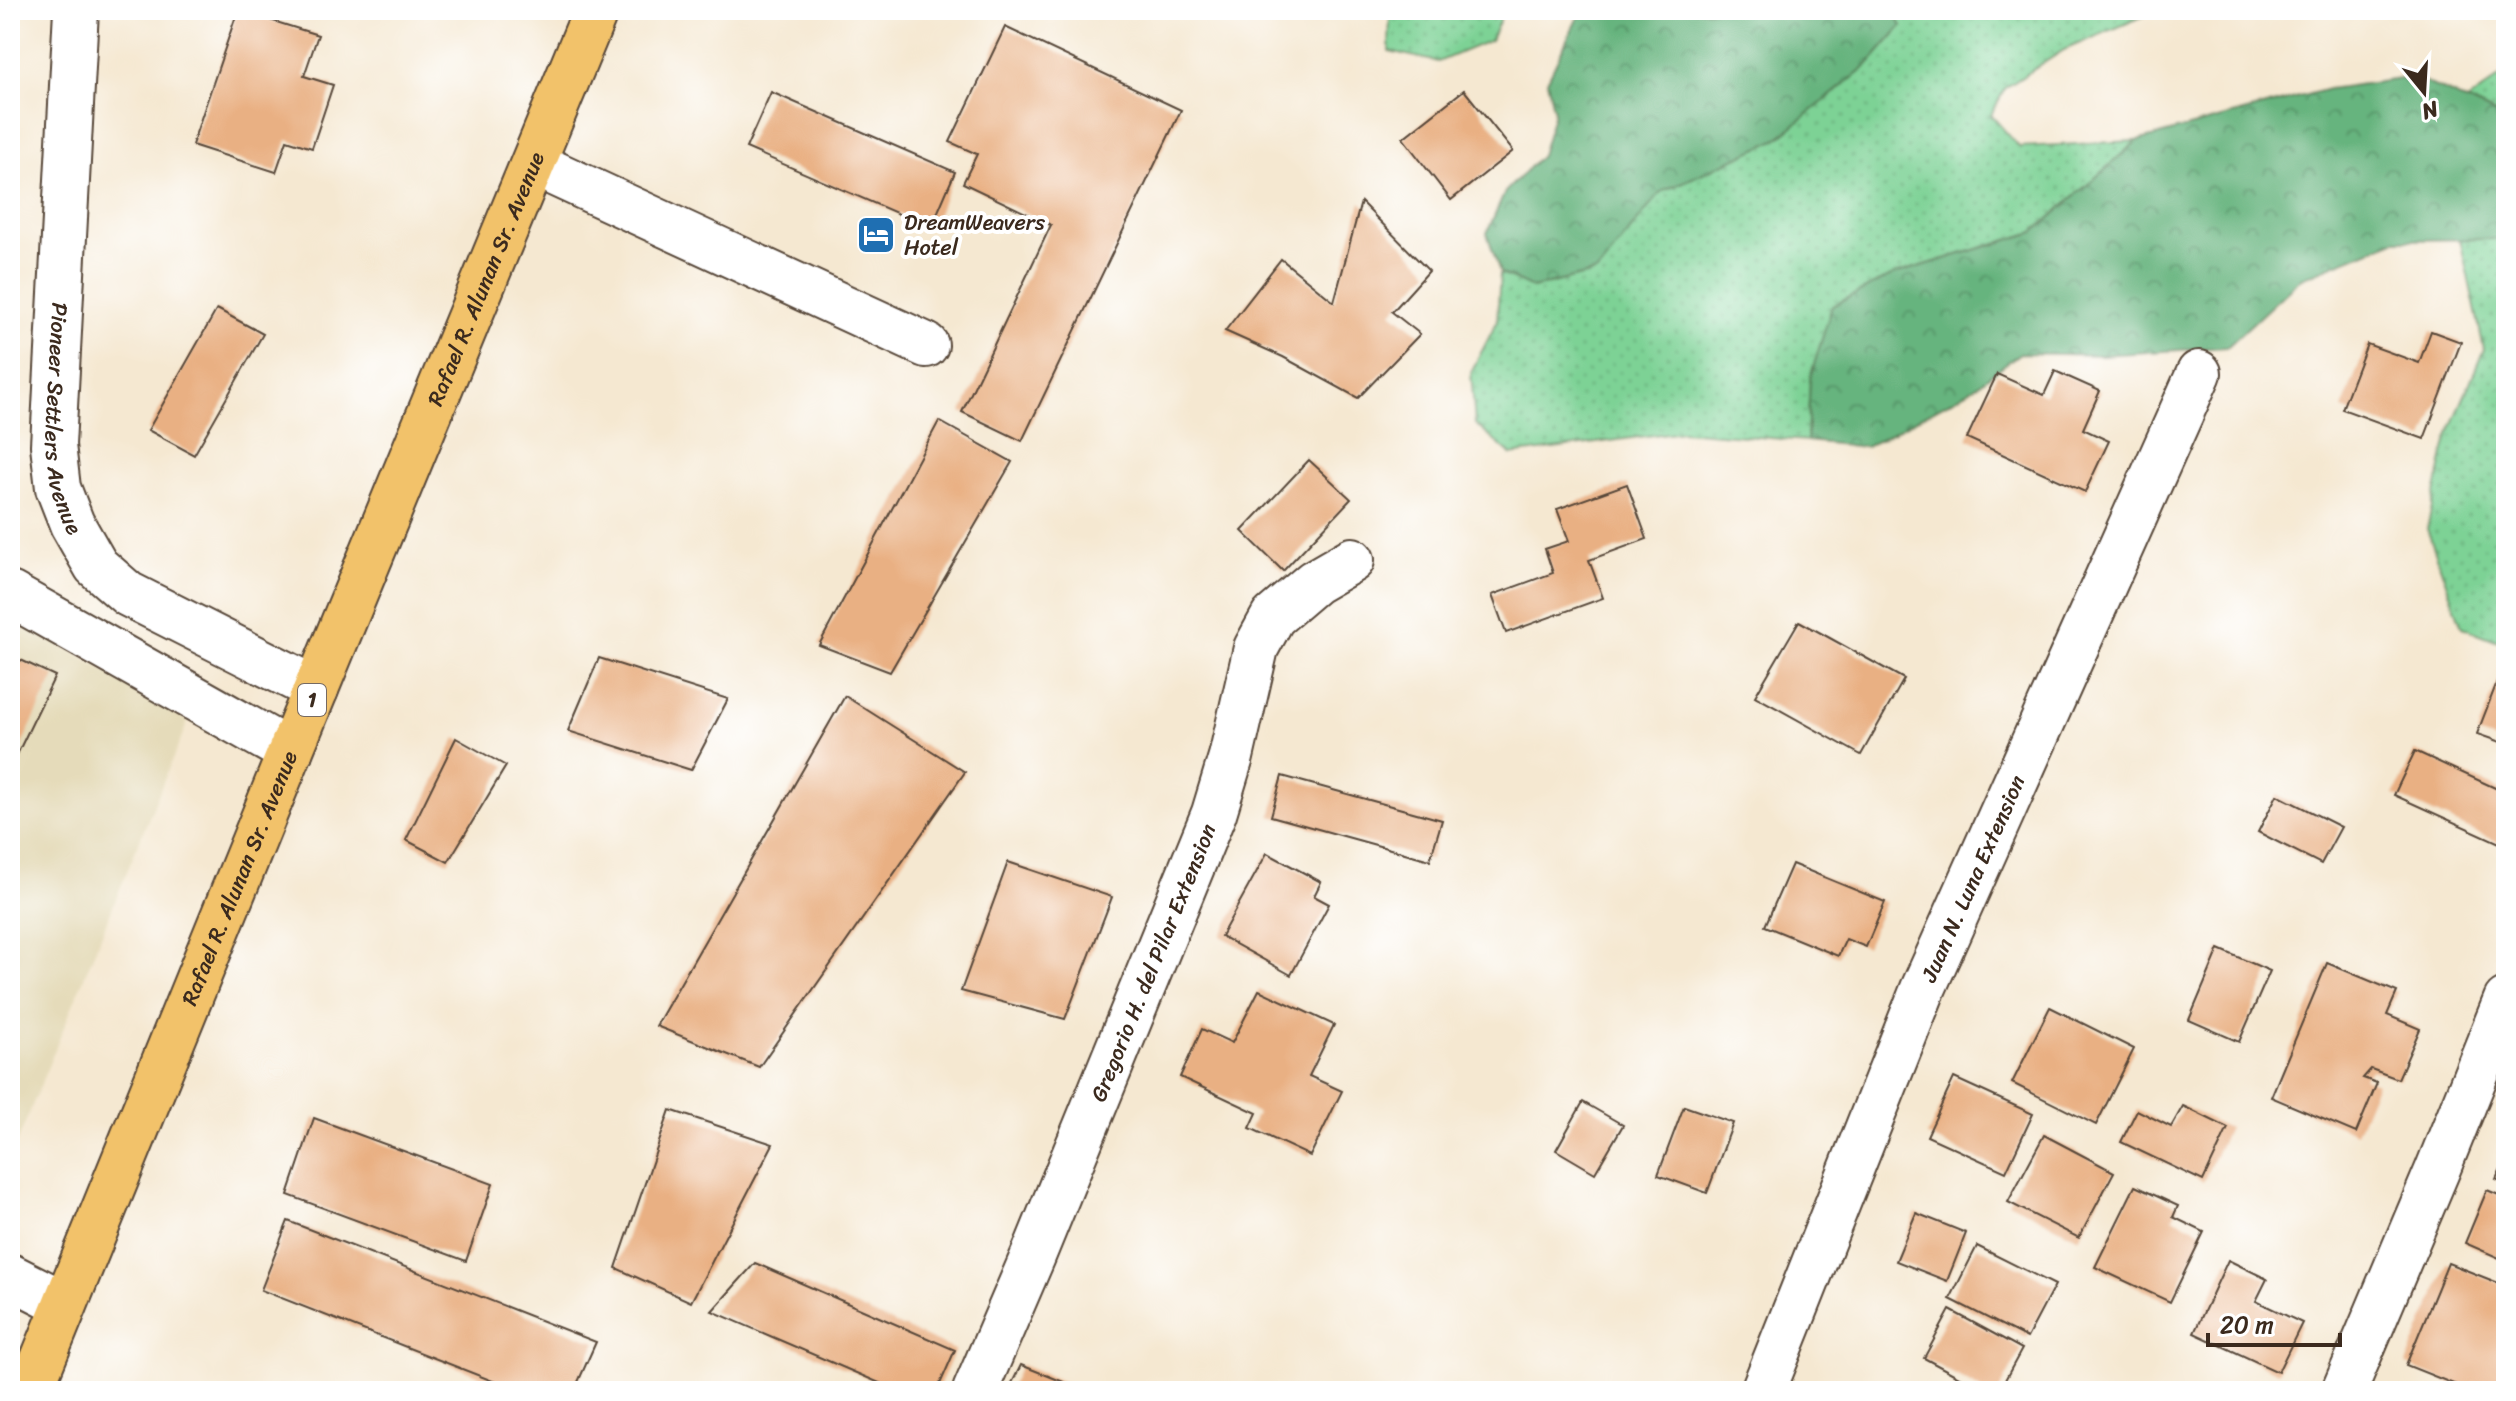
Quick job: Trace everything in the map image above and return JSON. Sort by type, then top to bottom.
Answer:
[{"type":"highway","name":"Rafael R. Alunan Sr. Avenue","points":[[30,1391],[28,1358],[65,1304],[596,10]]},
{"type":"highway","points":[[28,1358],[64,1391]]},
{"type":"street","name":"Pioneer Settlers Avenue","points":[[76,10],[53,445],[58,488],[72,524],[96,566],[128,594],[316,689]]},
{"type":"street","points":[[534,164],[926,345]]},
{"type":"street","name":"Juan N. Luna Extension","points":[[1763,1391],[1923,989],[2199,373]]},
{"type":"street","name":"Gregorio H. del Pilar Extension","points":[[975,1391],[1214,813],[1231,757],[1256,648],[1273,617],[1314,582],[1352,560]]},
{"type":"street","points":[[10,594],[290,752]]},
{"type":"street","points":[[2344,1391],[2506,1000]]},
{"type":"street","points":[[10,1276],[65,1304]]},
{"type":"shaded area","points":[[10,617],[188,721],[10,1160]]},
{"type":"green space","points":[[1390,10],[1504,10],[1491,40],[1438,62],[1389,51]]},
{"type":"green space","points":[[1584,10],[1892,10],[1902,26],[1867,66],[1776,140],[1661,192],[1597,272],[1532,288],[1500,273],[1487,233],[1505,192],[1541,155],[1554,112],[1547,81]]},
{"type":"green space","points":[[1892,10],[2158,10],[2064,50],[2005,88],[1991,115],[2019,147],[2137,141],[2034,232],[1895,274],[1810,378],[1807,441],[1682,431],[1511,455],[1475,424],[1471,372],[1497,322],[1500,273],[1532,288],[1597,272],[1661,192],[1776,140],[1867,66],[1902,26]]},
{"type":"green space","points":[[2506,73],[2506,119],[2467,101]]},
{"type":"green space","points":[[2414,77],[2506,119],[2506,233],[2499,239],[2395,240],[2301,278],[2227,347],[2101,355],[2020,353],[1969,391],[1866,447],[1807,441],[1810,378],[1832,306],[1895,274],[2034,232],[2137,141],[2328,89]]},
{"type":"green space","points":[[2506,233],[2506,644],[2462,627],[2427,529],[2449,433],[2484,349],[2460,239],[2499,239]]},
{"type":"building","points":[[238,10],[318,35],[304,76],[333,85],[312,148],[287,140],[276,172],[192,145]]},
{"type":"building","points":[[1005,27],[1181,110],[1022,441],[962,412],[1051,225],[963,183],[977,154],[950,142]]},
{"type":"building","points":[[1464,90],[1513,151],[1451,200],[1403,138]]},
{"type":"building","points":[[771,92],[955,172],[931,228],[746,148]]},
{"type":"building","points":[[1361,202],[1429,271],[1392,312],[1420,334],[1358,398],[1283,357],[1225,331],[1281,259],[1334,302]]},
{"type":"building","points":[[217,309],[263,334],[194,455],[148,430]]},
{"type":"building","points":[[2431,331],[2461,342],[2424,439],[2342,409],[2367,344],[2419,363]]},
{"type":"building","points":[[2055,371],[2100,391],[2083,429],[2109,441],[2085,492],[1967,438],[1997,374],[2044,395]]},
{"type":"building","points":[[939,421],[1012,462],[890,672],[819,645]]},
{"type":"building","points":[[1309,460],[1351,499],[1283,571],[1242,531]]},
{"type":"building","points":[[1627,484],[1647,539],[1589,560],[1603,598],[1506,633],[1492,595],[1553,573],[1545,549],[1569,541],[1557,509]]},
{"type":"building","points":[[1799,621],[1904,679],[1861,755],[1755,696]]},
{"type":"building","points":[[10,655],[55,676],[10,769]]},
{"type":"building","points":[[599,658],[728,699],[691,770],[568,731]]},
{"type":"building","points":[[2506,659],[2506,744],[2477,734]]},
{"type":"building","points":[[845,696],[965,772],[759,1067],[656,1026]]},
{"type":"building","points":[[456,738],[506,766],[448,862],[406,840]]},
{"type":"building","points":[[2415,751],[2506,793],[2506,846],[2394,795]]},
{"type":"building","points":[[1282,776],[1442,820],[1430,860],[1271,816]]},
{"type":"building","points":[[2277,795],[2341,827],[2321,864],[2258,832]]},
{"type":"building","points":[[1267,853],[1321,882],[1314,896],[1329,904],[1291,975],[1221,936]]},
{"type":"building","points":[[1008,862],[1112,897],[1065,1019],[961,991]]},
{"type":"building","points":[[1792,864],[1885,902],[1866,947],[1846,939],[1838,956],[1765,926]]},
{"type":"building","points":[[2219,949],[2270,971],[2239,1042],[2189,1020]]},
{"type":"building","points":[[2327,963],[2397,992],[2387,1015],[2420,1029],[2398,1079],[2371,1069],[2363,1078],[2377,1083],[2356,1133],[2271,1097]]},
{"type":"building","points":[[1259,990],[1334,1025],[1309,1076],[1342,1091],[1310,1156],[1250,1128],[1257,1113],[1180,1077],[1202,1029],[1232,1043]]},
{"type":"building","points":[[2050,1007],[2134,1049],[2096,1125],[2012,1083]]},
{"type":"building","points":[[1954,1078],[2033,1114],[2006,1172],[1927,1136]]},
{"type":"building","points":[[1583,1102],[1623,1125],[1595,1173],[1556,1150]]},
{"type":"building","points":[[1684,1106],[1733,1123],[1707,1193],[1658,1175]]},
{"type":"building","points":[[2183,1106],[2228,1128],[2203,1181],[2121,1142],[2137,1110],[2171,1127]]},
{"type":"building","points":[[670,1110],[773,1144],[691,1302],[616,1268]]},
{"type":"building","points":[[314,1118],[493,1184],[466,1261],[288,1195]]},
{"type":"building","points":[[2044,1135],[2114,1172],[2079,1238],[2008,1202]]},
{"type":"building","points":[[2506,1158],[2506,1184],[2496,1179]]},
{"type":"building","points":[[2135,1186],[2178,1206],[2173,1217],[2204,1232],[2170,1302],[2095,1267]]},
{"type":"building","points":[[2487,1190],[2506,1198],[2506,1261],[2465,1243]]},
{"type":"building","points":[[1916,1213],[1966,1233],[1947,1281],[1896,1261]]},
{"type":"building","points":[[288,1221],[596,1342],[574,1391],[518,1391],[261,1290]]},
{"type":"building","points":[[1977,1246],[2055,1285],[2027,1338],[1950,1299]]},
{"type":"building","points":[[2228,1260],[2267,1279],[2256,1301],[2302,1323],[2278,1372],[2194,1333]]},
{"type":"building","points":[[755,1263],[955,1350],[937,1391],[898,1391],[712,1311]]},
{"type":"building","points":[[2448,1263],[2506,1286],[2506,1391],[2471,1391],[2406,1365]]},
{"type":"building","points":[[1950,1310],[2022,1349],[1999,1391],[1985,1391],[1924,1358]]},
{"type":"building","points":[[1021,1365],[1086,1391],[1008,1391]]},
{"type":"place","name":"DreamWeavers Hotel","points":[[876,235]]}]
